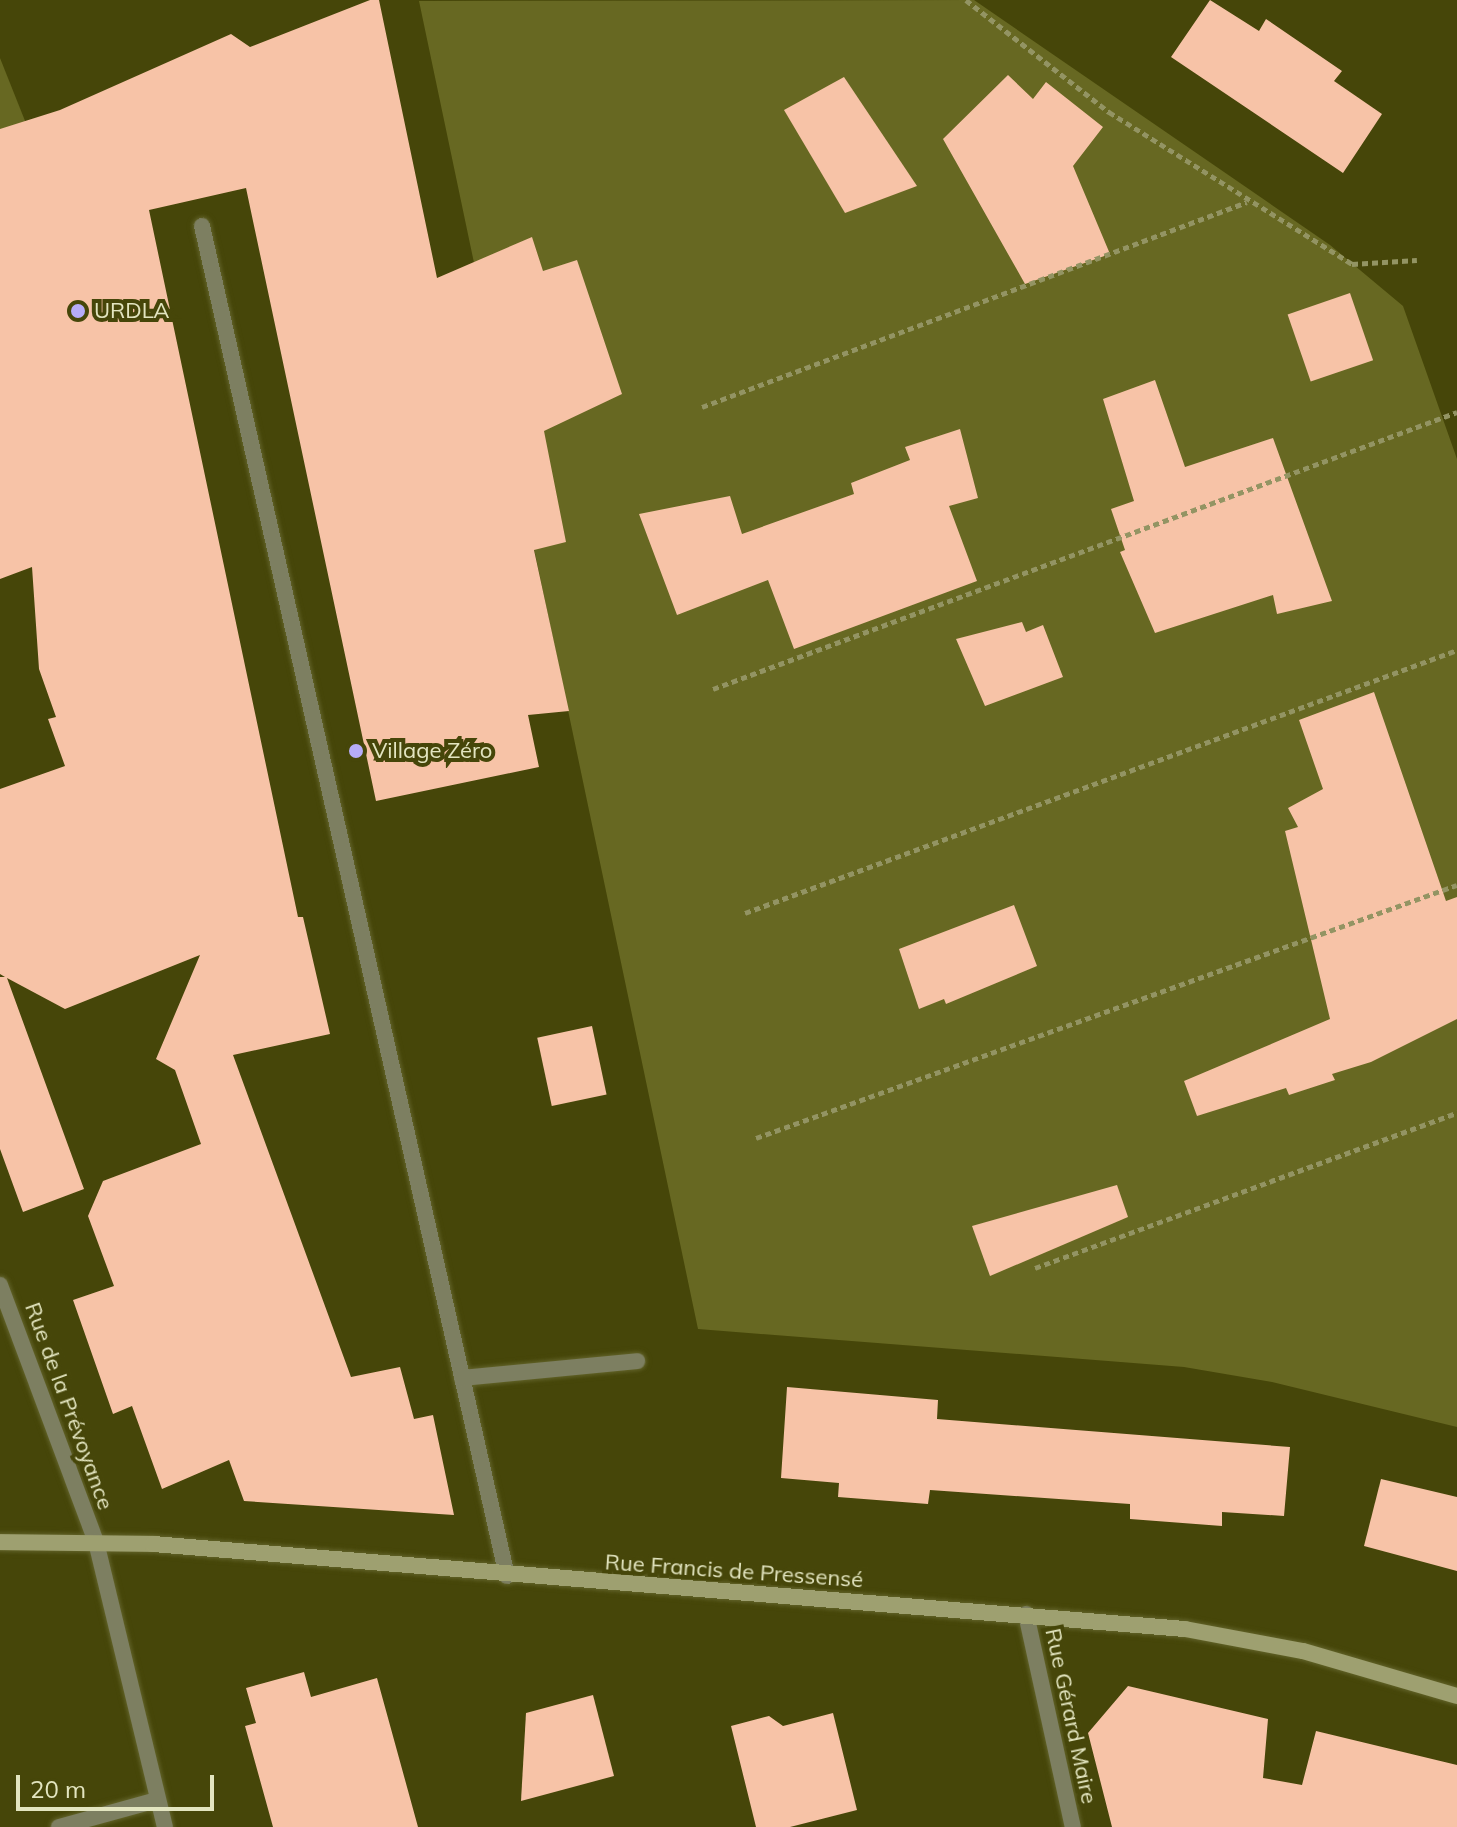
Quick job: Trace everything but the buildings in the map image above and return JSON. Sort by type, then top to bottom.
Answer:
[{"type":"street","points":[[202,226],[507,1576]]},
{"type":"street","name":"Rue de la Prévoyance","points":[[0,1285],[96,1542],[165,1827]]},
{"type":"street","points":[[462,1378],[637,1361]]},
{"type":"street","name":"Rue Francis de Pressensé","points":[[0,1542],[96,1542],[1185,1629],[1303,1651],[1457,1696]]},
{"type":"street","name":"Rue Gérard Maire","points":[[1026,1614],[1073,1827]]},
{"type":"street","points":[[59,1827],[157,1800]]},
{"type":"path","points":[[966,0],[1109,112],[1247,202],[1352,264],[1417,260]]},
{"type":"path","points":[[702,407],[1247,202]]},
{"type":"path","points":[[713,689],[1457,412]]},
{"type":"path","points":[[745,913],[1457,650]]},
{"type":"path","points":[[756,1138],[1457,885]]},
{"type":"path","points":[[1035,1268],[1457,1113]]},
{"type":"shaded area","points":[[974,0],[1330,245],[1403,306],[1457,459],[1457,1427],[1272,1382],[1184,1367],[698,1329],[419,1]]},
{"type":"shaded area","points":[[0,58],[37,151],[0,166]]},
{"type":"place","name":"URDLA","points":[[78,311]]},
{"type":"place","name":"Village Zéro","points":[[356,751]]}]
